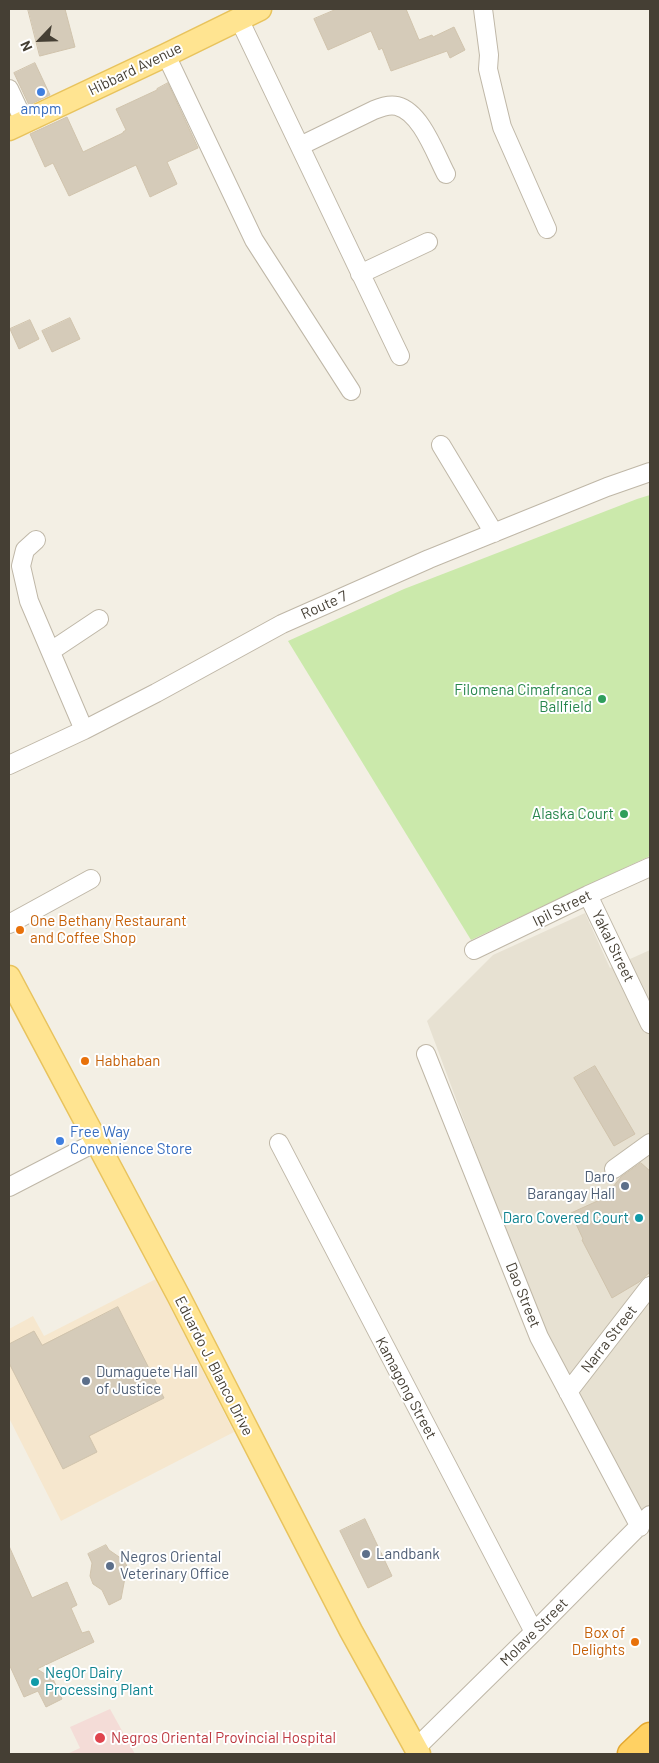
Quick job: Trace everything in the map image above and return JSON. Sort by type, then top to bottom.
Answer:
[{"type":"highway","points":[[631,1754],[650,1736]]},
{"type":"main road","name":"Hibbard Avenue","points":[[16,125],[260,9]]},
{"type":"main road","name":"Eduardo J. Blanco Drive","points":[[9,977],[178,1295],[351,1630],[417,1751]]},
{"type":"street","points":[[483,9],[489,55],[488,69],[502,127],[547,229]]},
{"type":"street","points":[[239,19],[400,356]]},
{"type":"street","points":[[166,55],[254,240],[351,391]]},
{"type":"street","points":[[9,89],[16,125]]},
{"type":"street","points":[[300,146],[374,110],[386,105],[396,106],[406,110],[415,117],[424,130],[446,174]]},
{"type":"street","points":[[360,274],[428,242]]},
{"type":"street","points":[[441,445],[494,533]]},
{"type":"street","name":"Route 7","points":[[9,765],[84,730],[282,624],[429,559],[607,487],[650,472]]},
{"type":"street","points":[[36,540],[25,550],[22,566],[29,601],[84,730]]},
{"type":"street","points":[[51,651],[99,619]]},
{"type":"street","name":"Ipil Street","points":[[474,950],[650,867]]},
{"type":"street","points":[[9,924],[91,879]]},
{"type":"street","name":"Yakal Street","points":[[588,895],[650,1024]]},
{"type":"street","name":"Dao Street","points":[[426,1054],[539,1337],[568,1392],[645,1521]]},
{"type":"street","points":[[9,1187],[96,1142]]},
{"type":"street","name":"Kamagong Street","points":[[279,1143],[534,1632]]},
{"type":"street","points":[[614,1169],[650,1143]]},
{"type":"street","name":"Narra Street","points":[[568,1392],[650,1286]]},
{"type":"street","name":"Molave Street","points":[[417,1751],[645,1521]]},
{"type":"shaded area","points":[[585,913],[610,968],[650,950],[650,1506],[641,1518],[542,1330],[427,1021],[493,955]]},
{"type":"shaded area","points":[[156,1279],[234,1432],[61,1521],[9,1418],[9,1329],[33,1316],[44,1336]]},
{"type":"shaded area","name":"Negros Oriental Provincial Hospital","points":[[110,1709],[135,1754],[67,1754],[80,1748],[70,1727]]},
{"type":"green space","points":[[650,495],[650,856],[471,940],[288,641],[404,589]]},
{"type":"building","points":[[28,9],[65,9],[75,47],[40,56]]},
{"type":"building","points":[[337,9],[406,9],[419,40],[432,35],[433,37],[454,27],[465,50],[450,58],[447,51],[391,71],[382,48],[379,50],[371,31],[328,50],[314,19]]},
{"type":"building","points":[[35,63],[50,95],[29,105],[14,73]]},
{"type":"building","points":[[168,83],[198,148],[167,162],[177,184],[150,197],[136,165],[69,196],[53,163],[45,167],[30,134],[67,117],[83,152],[126,130],[116,109]]},
{"type":"building","points":[[70,318],[80,339],[52,352],[42,331]]},
{"type":"building","points":[[30,320],[39,339],[19,349],[10,329]]},
{"type":"building","points":[[595,1066],[635,1134],[614,1146],[574,1078]]},
{"type":"building","points":[[641,1163],[650,1171],[650,1272],[639,1282],[612,1298],[582,1240],[571,1213],[604,1198],[621,1177]]},
{"type":"building","name":"Dumaguete Hall of Justice","points":[[118,1307],[164,1398],[89,1436],[97,1452],[63,1469],[9,1363],[9,1344],[34,1331],[42,1345]]},
{"type":"building","name":"Landbank","points":[[365,1519],[392,1576],[368,1588],[340,1531]]},
{"type":"building","points":[[106,1545],[109,1550],[125,1561],[127,1567],[121,1599],[109,1605],[102,1590],[93,1584],[90,1576],[92,1563],[88,1554]]},
{"type":"building","points":[[9,1546],[32,1598],[67,1582],[77,1605],[71,1608],[82,1633],[89,1631],[94,1642],[37,1669],[53,1679],[62,1699],[46,1707],[38,1691],[24,1697],[9,1664]]},
{"type":"place","name":"ampm","points":[[41,92]]},
{"type":"place","name":"Filomena Cimafranca Ballfield","points":[[602,699]]},
{"type":"place","name":"Alaska Court","points":[[624,814]]},
{"type":"place","name":"One Bethany Restaurant and Coffee Shop","points":[[20,930]]},
{"type":"place","name":"Habhaban","points":[[85,1061]]},
{"type":"place","name":"Free Way Convenience Store","points":[[60,1141]]},
{"type":"place","name":"Daro Barangay Hall","points":[[625,1186]]},
{"type":"place","name":"Daro Covered Court","points":[[639,1218]]},
{"type":"place","name":"Dumaguete Hall of Justice","points":[[86,1381]]},
{"type":"place","name":"Landbank","points":[[366,1554]]},
{"type":"place","name":"Negros Oriental Veterinary Office","points":[[110,1566]]},
{"type":"place","name":"Box of Delights","points":[[635,1642]]},
{"type":"place","name":"NegOr Dairy Processing Plant","points":[[35,1682]]},
{"type":"place","name":"Negros Oriental Provincial Hospital","points":[[100,1738]]}]
